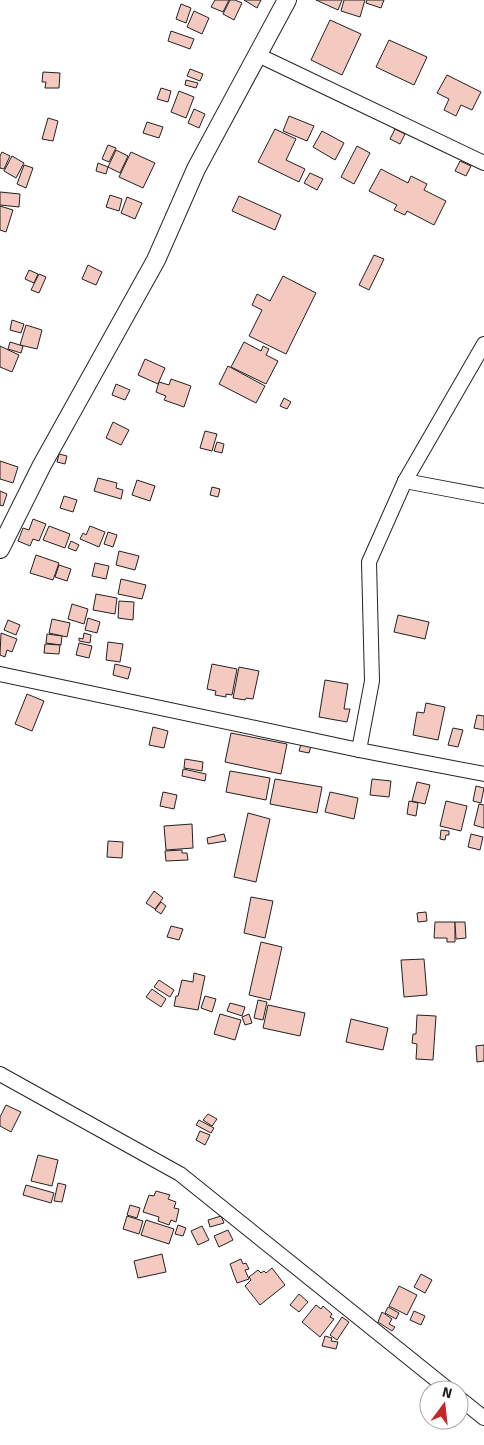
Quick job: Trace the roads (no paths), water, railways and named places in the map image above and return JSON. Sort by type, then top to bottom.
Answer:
[{"type":"main road","points":[[0,549],[42,465],[156,260],[196,169],[287,0]]},
{"type":"street","points":[[258,55],[484,163]]},
{"type":"street","points":[[359,750],[372,681],[369,562],[405,481],[484,344]]},
{"type":"street","points":[[405,481],[484,496]]},
{"type":"street","points":[[0,674],[359,750],[484,774]]},
{"type":"street","points":[[0,1074],[180,1174],[437,1380]]},
{"type":"street","points":[[469,1406],[484,1418]]}]
